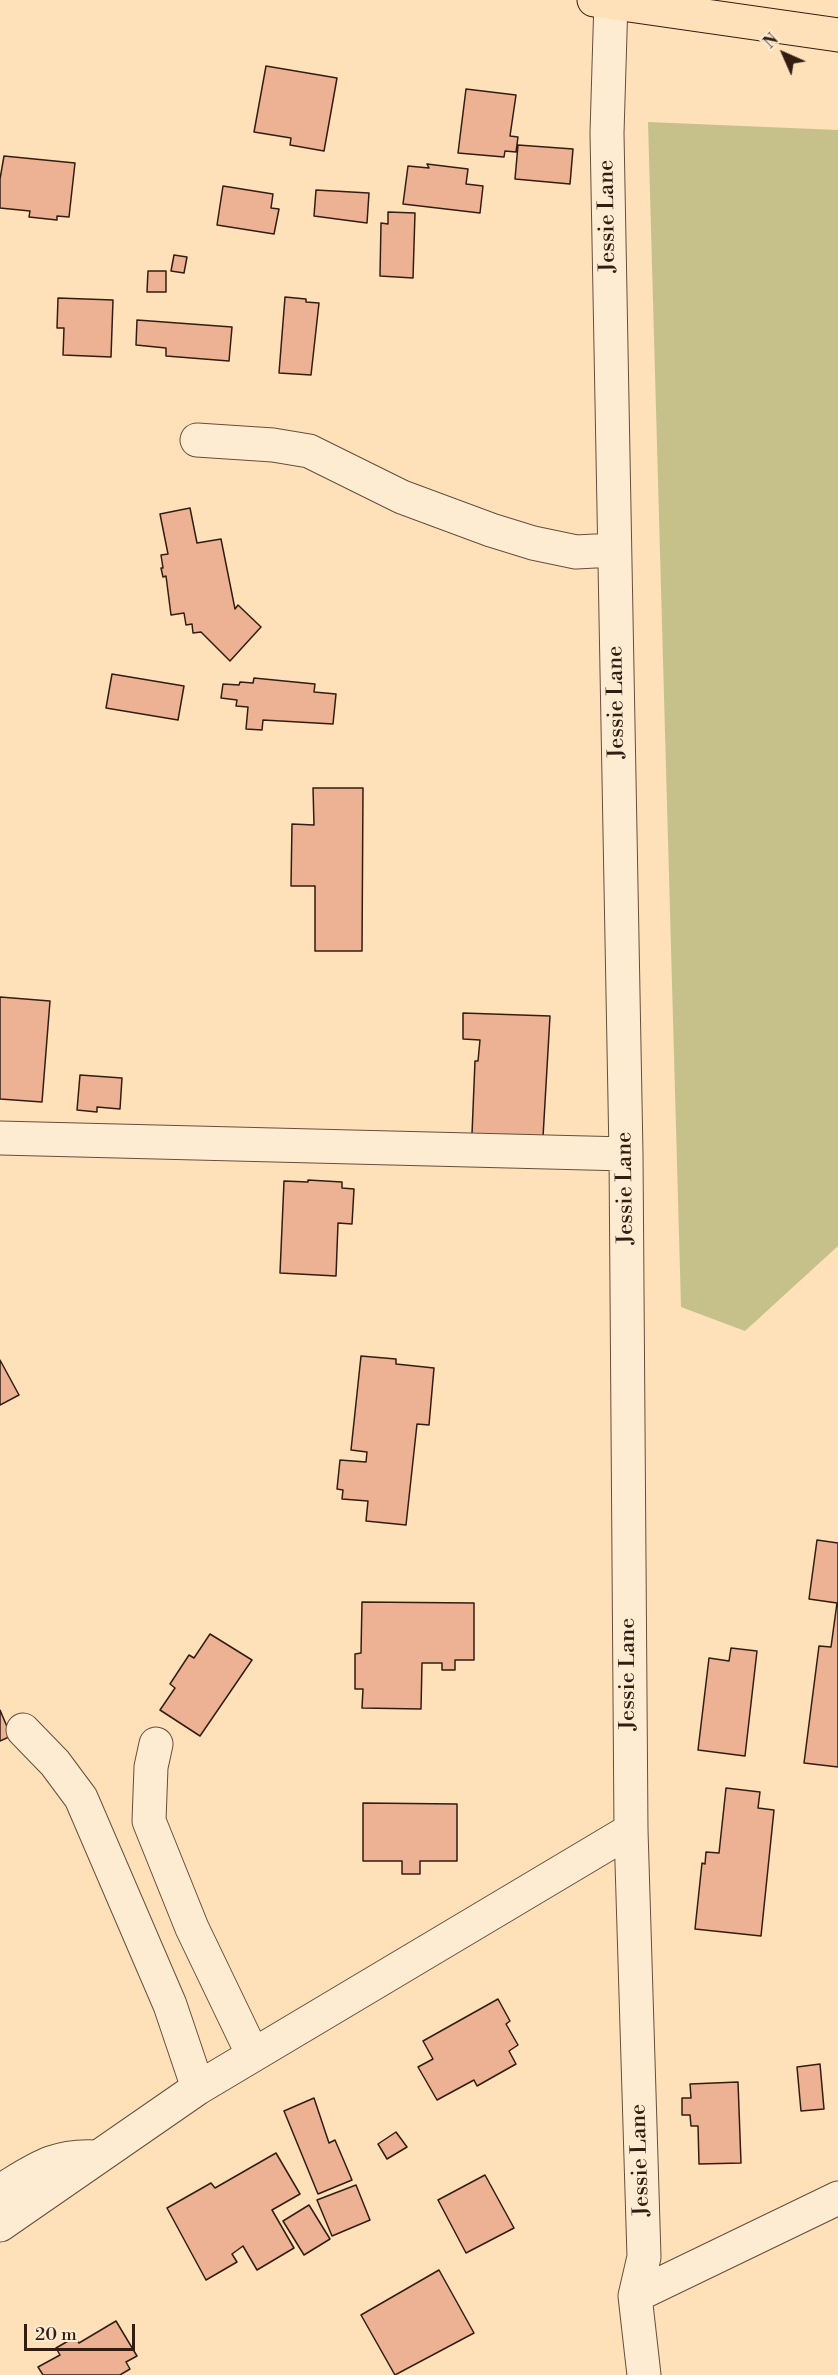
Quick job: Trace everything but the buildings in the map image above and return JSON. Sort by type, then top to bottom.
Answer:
[{"type":"main road","points":[[605,1],[838,35]]},
{"type":"street","name":"Jessie Lane","points":[[605,1],[626,1154],[630,1830],[644,2257],[635,2296],[644,2375]]},
{"type":"street","points":[[197,440],[273,445],[309,452],[402,497],[491,530],[533,543],[576,552],[614,550]]},
{"type":"street","points":[[0,1138],[626,1154]]},
{"type":"street","points":[[23,1730],[55,1763],[81,1798],[170,2005],[198,2088]]},
{"type":"street","points":[[156,1744],[151,1767],[149,1821],[192,1928],[253,2055]]},
{"type":"street","points":[[0,2225],[198,2088],[630,1830]]},
{"type":"street","points":[[0,2191],[53,2160],[76,2156],[99,2157]]},
{"type":"street","points":[[635,2296],[838,2198]]},
{"type":"shaded area","points":[[648,122],[838,130],[838,1246],[745,1331],[681,1307]]}]
